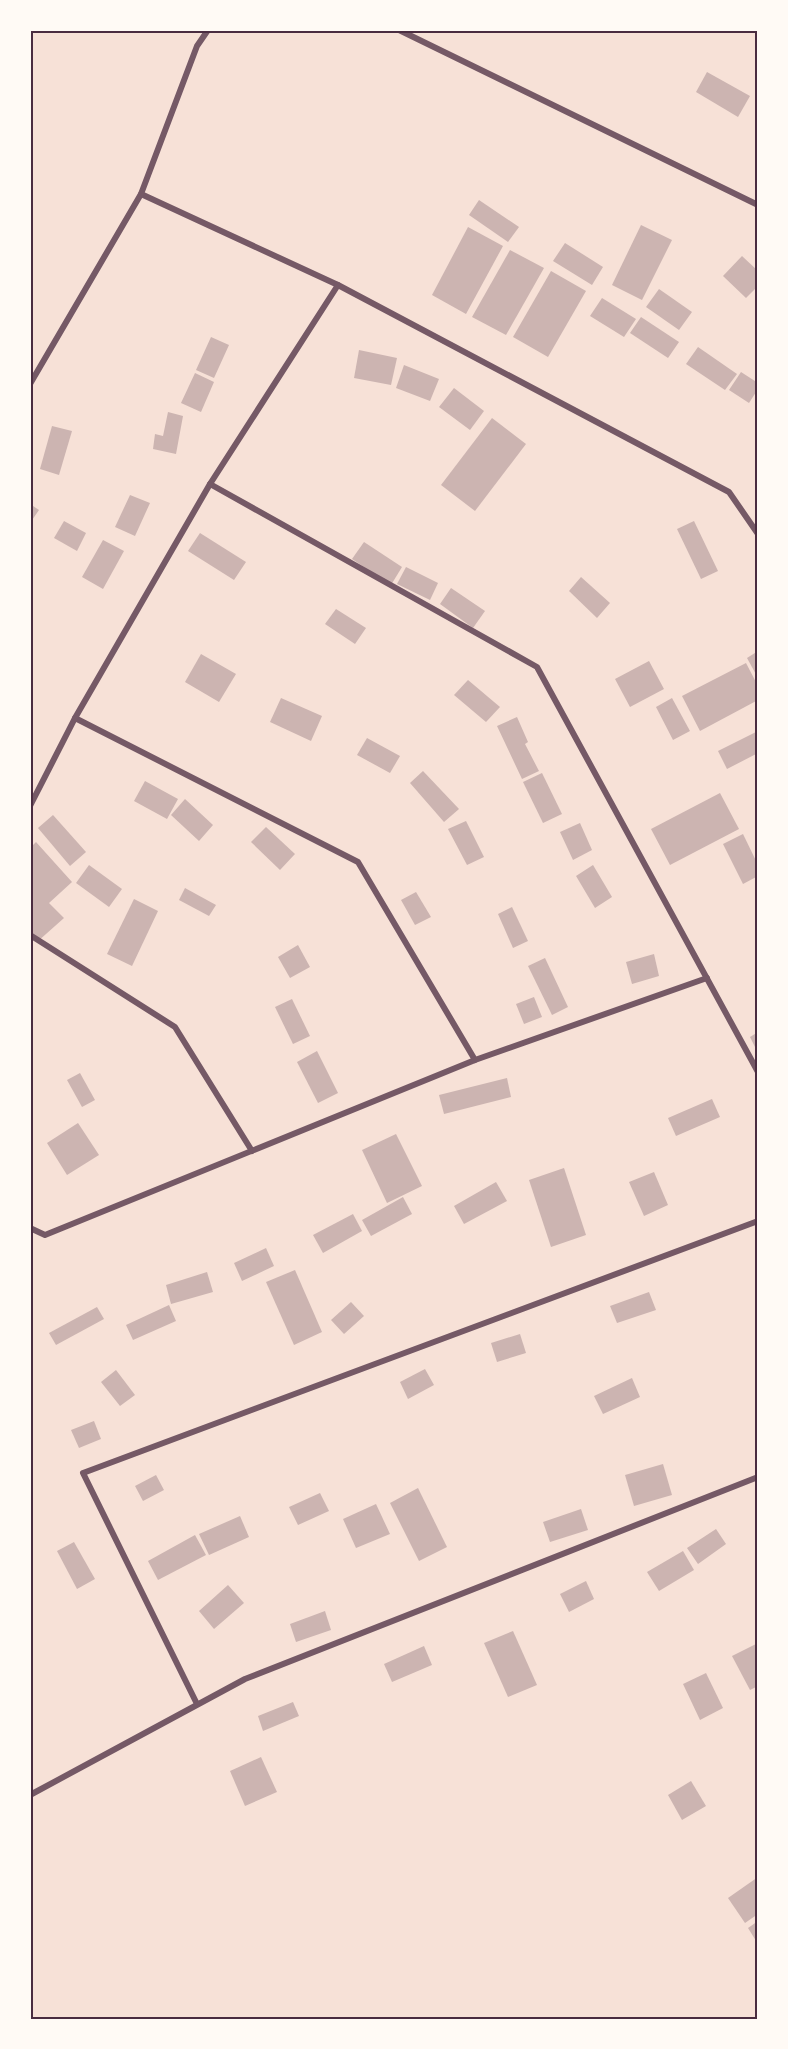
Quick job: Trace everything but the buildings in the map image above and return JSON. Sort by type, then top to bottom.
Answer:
[{"type":"street","points":[[30,384],[141,194],[197,46],[208,30]]},
{"type":"street","points":[[399,30],[758,205]]},
{"type":"street","points":[[141,194],[338,285],[729,492],[758,534]]},
{"type":"street","points":[[30,806],[75,718],[210,484],[338,285]]},
{"type":"street","points":[[210,484],[537,667],[758,1072]]},
{"type":"street","points":[[75,718],[358,862],[475,1060]]},
{"type":"street","points":[[30,935],[175,1027],[252,1151]]},
{"type":"street","points":[[30,1228],[45,1235],[475,1060],[707,978]]},
{"type":"street","points":[[197,1704],[83,1473],[758,1221]]},
{"type":"street","points":[[30,1795],[244,1679],[758,1476]]}]
